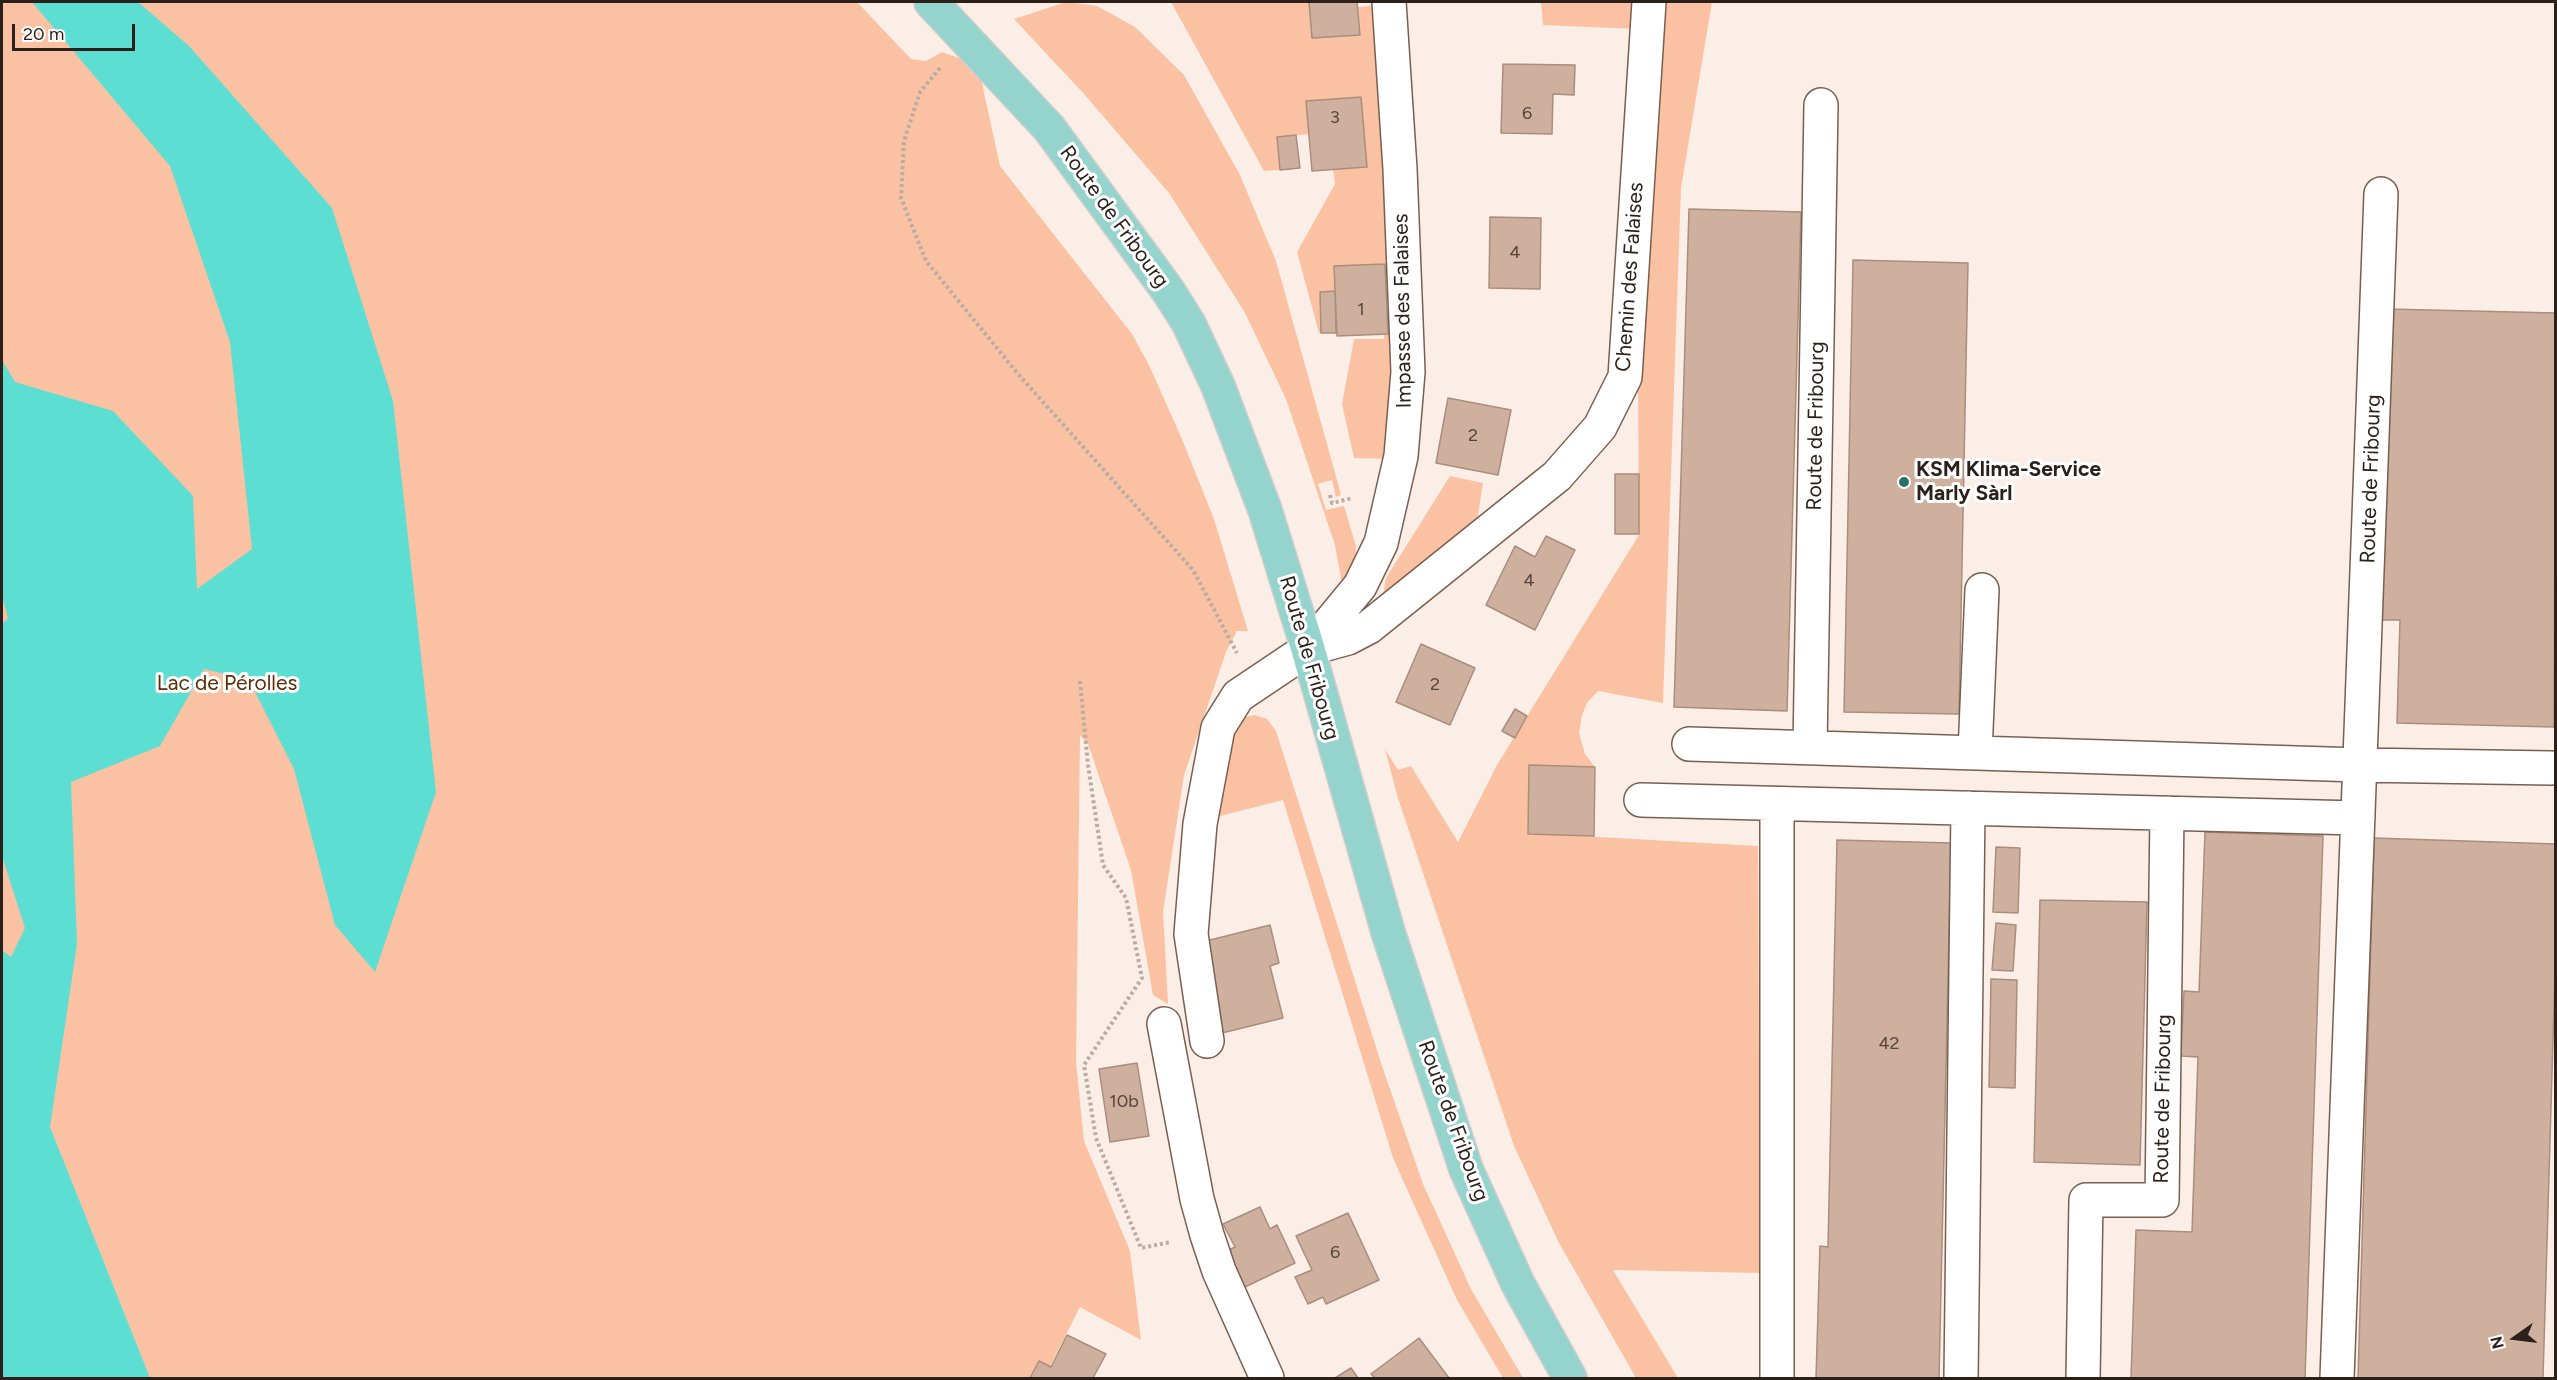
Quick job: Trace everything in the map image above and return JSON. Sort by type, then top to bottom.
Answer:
[{"type":"main road","name":"Route de Fribourg","points":[[931,2],[1049,128],[1169,292],[1189,324],[1218,386],[1265,510],[1308,649],[1388,932],[1466,1169],[1518,1284],[1570,1378]]},
{"type":"street","name":"Impasse des Falaises","points":[[1308,649],[1340,607],[1360,586],[1381,543],[1401,456],[1408,372],[1400,169],[1389,2]]},
{"type":"street","name":"Chemin des Falaises","points":[[1308,649],[1348,638],[1369,627],[1557,476],[1600,428],[1625,377],[1649,2]]},
{"type":"street","name":"Route de Fribourg","points":[[1810,747],[1821,105]]},
{"type":"street","name":"Route de Fribourg","points":[[2337,1378],[2381,194]]},
{"type":"street","points":[[1975,753],[1982,590]]},
{"type":"street","points":[[1207,1041],[1191,934],[1200,824],[1218,728],[1238,696],[1308,649]]},
{"type":"street","points":[[1689,744],[2360,765],[2552,768]]},
{"type":"street","points":[[1641,800],[2358,818]]},
{"type":"street","points":[[1777,804],[1777,1378]]},
{"type":"street","points":[[1961,1378],[1968,808]]},
{"type":"street","name":"Route de Fribourg","points":[[2084,1378],[2086,1200],[2162,1200],[2167,813]]},
{"type":"street","points":[[1164,1024],[1197,1199],[1207,1235],[1219,1271],[1267,1378]]},
{"type":"path","points":[[947,59],[920,92],[904,141],[901,198],[926,261],[1018,374],[1193,570],[1253,686]]},
{"type":"path","points":[[1329,495],[1332,503],[1354,498]]},
{"type":"path","points":[[1080,681],[1088,765],[1103,865],[1126,898],[1142,978],[1084,1065],[1096,1138],[1141,1248],[1207,1235]]},
{"type":"green space","name":"Lac de Pérolles","points":[[2,2],[857,2],[911,59],[926,61],[942,52],[978,65],[1000,166],[1132,334],[1149,365],[1214,519],[1248,631],[1237,631],[1226,652],[1184,775],[1163,912],[1168,1004],[1153,995],[1131,870],[1088,744],[1080,735],[1076,1062],[1084,1141],[1130,1251],[1141,1340],[1080,1307],[1044,1378],[2,1378]]},
{"type":"green space","points":[[1066,2],[1097,6],[1135,27],[1184,75],[1240,175],[1276,261],[1341,495],[1336,497],[1332,480],[1318,484],[1326,510],[1344,506],[1356,546],[1355,567],[1342,584],[1335,545],[1286,399],[1244,311],[1169,193],[1084,94],[1014,19]]},
{"type":"green space","points":[[1171,2],[1309,2],[1312,38],[1360,35],[1358,7],[1379,5],[1392,282],[1386,282],[1385,264],[1334,266],[1335,291],[1320,292],[1321,333],[1319,333],[1297,252],[1335,184],[1333,169],[1367,166],[1361,97],[1307,101],[1309,134],[1277,137],[1280,170],[1264,171]]},
{"type":"green space","points":[[1541,2],[1639,2],[1637,29],[1543,25]]},
{"type":"green space","points":[[1661,2],[1712,2],[1681,188],[1663,703],[1598,691],[1587,703],[1579,733],[1585,754],[1595,767],[1529,765],[1528,833],[1758,846],[1760,1273],[1613,1270],[1678,1378],[1636,1378],[1559,1243],[1514,1146],[1397,795],[1385,749],[1398,770],[1411,766],[1458,842],[1497,765],[1639,535],[1638,386]]},
{"type":"green space","points":[[1394,329],[1388,459],[1354,458],[1342,404],[1354,339],[1384,339],[1384,334],[1388,334],[1387,330]]},
{"type":"green space","points":[[1450,476],[1483,483],[1477,522],[1382,602],[1386,578]]},
{"type":"green space","points":[[1255,715],[1267,719],[1276,731],[1382,1066],[1423,1184],[1471,1289],[1523,1378],[1503,1378],[1457,1300],[1393,1158],[1283,800],[1216,817],[1229,735],[1240,718]]},
{"type":"water","points":[[32,2],[138,2],[189,46],[332,208],[393,401],[436,792],[375,972],[335,925],[294,769],[249,680],[204,669],[160,746],[71,782],[77,944],[50,1127],[150,1378],[2,1378],[2,950],[11,957],[25,928],[2,856],[2,624],[8,618],[2,596],[2,360],[15,382],[113,411],[193,496],[197,589],[252,549],[230,342],[170,166]]},
{"type":"building","points":[[1309,2],[1357,2],[1360,35],[1312,38]]},
{"type":"building","points":[[1503,64],[1575,65],[1574,95],[1553,94],[1552,134],[1501,133]]},
{"type":"building","points":[[1361,97],[1367,167],[1312,171],[1306,101]]},
{"type":"building","points":[[1296,135],[1300,168],[1280,170],[1277,137]]},
{"type":"building","points":[[1689,209],[1801,212],[1787,711],[1674,707]]},
{"type":"building","points":[[1490,217],[1541,218],[1540,289],[1489,288]]},
{"type":"building","points":[[1853,260],[1968,263],[1959,714],[1844,712]]},
{"type":"building","points":[[1385,264],[1388,334],[1337,336],[1334,266]]},
{"type":"building","points":[[1335,291],[1336,333],[1321,333],[1320,292]]},
{"type":"building","points":[[2387,309],[2556,313],[2554,727],[2397,723],[2400,620],[2381,620]]},
{"type":"building","points":[[1448,398],[1511,410],[1498,475],[1436,463]]},
{"type":"building","points":[[1615,474],[1639,474],[1639,534],[1615,534]]},
{"type":"building","points":[[1546,536],[1575,550],[1535,630],[1486,605],[1515,546],[1535,557]]},
{"type":"building","points":[[1421,644],[1475,668],[1450,725],[1396,702]]},
{"type":"building","points":[[1515,709],[1527,716],[1515,738],[1502,731]]},
{"type":"building","points":[[1529,765],[1595,767],[1594,836],[1528,834]]},
{"type":"building","points":[[2205,832],[2323,836],[2305,1378],[2131,1378],[2136,1230],[2192,1232],[2198,1057],[2181,1056],[2184,991],[2199,992]]},
{"type":"building","points":[[2374,838],[2556,844],[2556,938],[2543,1378],[2358,1378]]},
{"type":"building","points":[[1837,840],[1951,843],[1939,1378],[1816,1378],[1820,1246],[1828,1247]]},
{"type":"building","points":[[1996,847],[2020,848],[2018,913],[1993,912]]},
{"type":"building","points":[[2040,900],[2147,902],[2140,1165],[2034,1162]]},
{"type":"building","points":[[1996,923],[2016,925],[2013,971],[1992,970]]},
{"type":"building","points":[[1270,925],[1279,963],[1270,966],[1283,1018],[1222,1033],[1198,943]]},
{"type":"building","points":[[1991,979],[2017,980],[2015,1088],[1989,1087]]},
{"type":"building","points":[[1137,1063],[1149,1136],[1110,1142],[1099,1069]]},
{"type":"building","points":[[1260,1207],[1270,1229],[1277,1225],[1295,1263],[1245,1287],[1227,1251],[1235,1247],[1223,1224]]},
{"type":"building","points":[[1348,1213],[1379,1280],[1326,1304],[1323,1297],[1308,1304],[1295,1277],[1312,1270],[1296,1236]]},
{"type":"building","points":[[1067,1335],[1106,1354],[1093,1378],[1030,1378],[1039,1361],[1051,1367]]},
{"type":"building","points":[[1419,1338],[1449,1378],[1375,1378],[1371,1374]]},
{"type":"building","points":[[1351,1368],[1358,1378],[1335,1378]]},
{"type":"place","name":"KSM Klima-Service Marly Sàrl","points":[[1904,482]]}]
